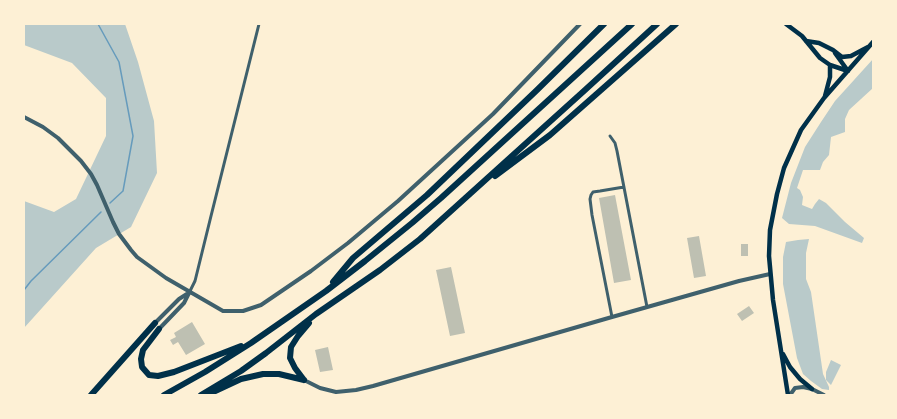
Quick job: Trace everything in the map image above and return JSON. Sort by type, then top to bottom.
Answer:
[{"type":"highway","points":[[326,291],[353,258],[427,195],[604,24]]},
{"type":"highway","points":[[164,395],[205,372],[326,291],[412,223],[632,24]]},
{"type":"highway","points":[[201,395],[247,367],[316,314],[380,270],[420,239],[657,24]]},
{"type":"highway","points":[[468,195],[550,135],[676,24]]},
{"type":"highway","points":[[304,380],[290,358],[291,347],[316,314]]},
{"type":"highway","points":[[91,395],[155,323]]},
{"type":"highway","points":[[159,329],[143,350],[141,359],[142,367],[149,375],[158,376],[174,372],[250,343]]},
{"type":"highway","points":[[206,395],[241,380],[263,374],[280,374],[304,380]]},
{"type":"main road","points":[[786,24],[802,36],[820,58],[830,65],[848,72]]},
{"type":"main road","points":[[806,41],[819,43],[842,56],[851,56],[871,44]]},
{"type":"main road","points":[[789,395],[770,274],[770,230],[780,181],[784,168],[801,130],[824,98],[871,44]]},
{"type":"main road","points":[[833,50],[848,72]]},
{"type":"main road","points":[[824,98],[830,77],[830,65]]},
{"type":"main road","points":[[781,351],[790,367],[800,379],[812,389]]},
{"type":"street","points":[[159,329],[184,303],[195,281],[259,24]]},
{"type":"street","points":[[24,117],[43,127],[58,138],[84,165],[97,185],[119,234],[131,250],[144,262],[166,278],[223,310],[243,311],[261,305],[311,271],[348,243],[398,201],[492,114],[580,24]]},
{"type":"street","points":[[610,136],[616,147],[647,307]]},
{"type":"street","points":[[612,316],[590,199],[593,192],[624,188]]},
{"type":"street","points":[[304,380],[320,388],[336,393],[373,386],[612,316],[770,274]]},
{"type":"street","points":[[155,323],[179,299],[190,291]]},
{"type":"street","points":[[789,395],[795,388],[798,387],[812,389],[824,395]]},
{"type":"shaded area","points":[[24,24],[125,24],[138,62],[154,121],[157,173],[131,227],[96,248],[24,328],[24,201],[54,212],[76,199],[106,136],[106,98],[72,63],[24,45]]},
{"type":"shaded area","points":[[873,59],[873,88],[849,110],[845,119],[845,132],[831,137],[829,155],[823,162],[820,170],[803,170],[797,188],[800,190],[803,197],[802,205],[812,209],[819,199],[826,203],[864,238],[862,243],[815,226],[789,224],[782,218],[791,183],[805,147],[835,101]]},
{"type":"shaded area","points":[[809,239],[806,253],[806,279],[811,292],[823,374],[829,390],[822,389],[803,374],[797,358],[783,284],[783,257],[786,242]]},
{"type":"shaded area","points":[[831,360],[841,365],[831,385],[826,380],[826,372]]},
{"type":"building","points":[[615,195],[631,280],[614,283],[599,198]]},
{"type":"building","points":[[699,236],[706,276],[694,278],[687,238]]},
{"type":"building","points":[[741,244],[748,244],[748,256],[741,256]]},
{"type":"building","points":[[451,267],[465,333],[450,336],[436,270]]},
{"type":"building","points":[[749,306],[754,313],[742,321],[737,314]]},
{"type":"building","points":[[192,322],[205,344],[186,355],[178,342],[173,345],[170,340],[176,337],[174,333]]},
{"type":"building","points":[[328,347],[333,370],[320,372],[315,350]]},
{"type":"waterway","points":[[98,24],[119,62],[133,136],[123,191],[110,203]]},
{"type":"waterway","points":[[24,290],[31,281],[101,212]]}]
